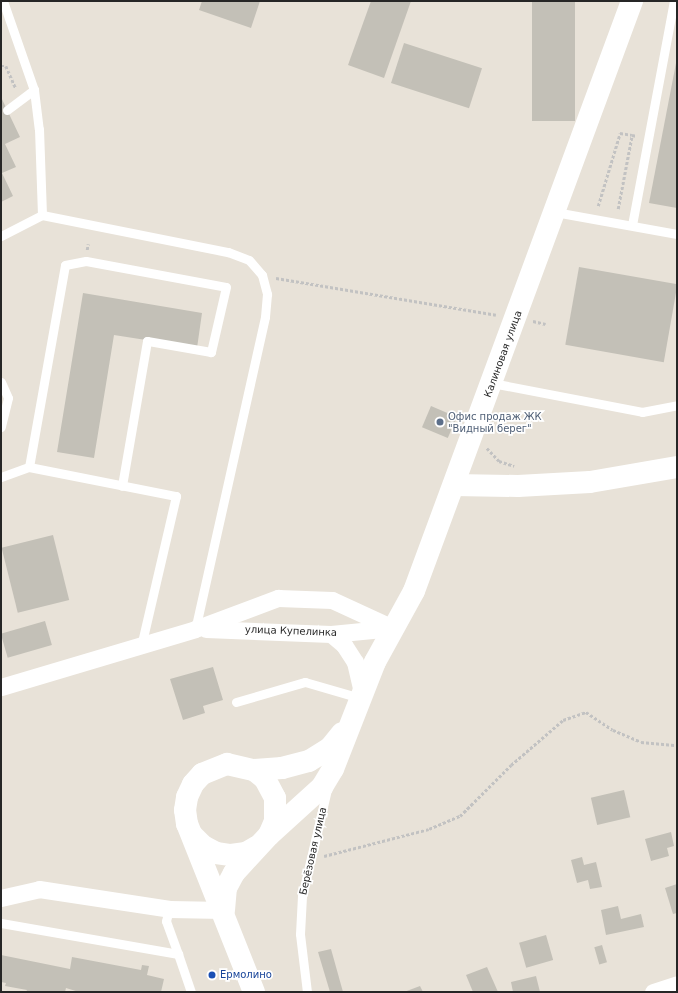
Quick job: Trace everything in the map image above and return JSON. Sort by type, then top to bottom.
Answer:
[{"type":"street","name":"Калиновая улица","points":[[349,724],[393,628],[414,591],[632,1]]},
{"type":"street","points":[[454,485],[518,486],[590,482],[677,468]]},
{"type":"street","name":"улица Купелинка","points":[[195,629],[278,598],[298,597],[332,600],[393,628]]},
{"type":"street","name":"улица Купелинка","points":[[195,629],[330,634],[393,628]]},
{"type":"street","points":[[1,687],[195,629]]},
{"type":"street","points":[[330,634],[344,645],[355,662],[361,695]]},
{"type":"street","points":[[224,910],[226,888],[234,873],[264,840],[322,787],[333,769],[349,724]]},
{"type":"street","points":[[254,992],[224,910],[187,824],[187,796],[202,774],[227,764],[254,770],[282,768],[309,761],[330,748],[349,724]]},
{"type":"street","points":[[193,836],[203,846],[216,853],[231,856],[246,853],[264,840],[275,821],[276,798],[265,779],[254,770]]},
{"type":"street","points":[[1,898],[39,889],[169,909],[224,910]]},
{"type":"street","points":[[653,992],[677,984]]},
{"type":"lane","points":[[2,1],[34,90],[39,129],[42,215]]},
{"type":"lane","points":[[632,225],[674,1]]},
{"type":"lane","points":[[7,110],[34,90]]},
{"type":"lane","points":[[555,212],[677,234]]},
{"type":"lane","points":[[1,236],[42,215],[228,252],[248,260],[262,275],[267,294],[265,317],[195,629]]},
{"type":"lane","points":[[29,467],[65,265],[86,261],[226,287],[211,352],[146,341],[122,486]]},
{"type":"lane","points":[[1,382],[8,398],[1,427]]},
{"type":"lane","points":[[492,383],[642,412],[677,405]]},
{"type":"lane","points":[[1,477],[29,467],[176,496],[141,646]]},
{"type":"lane","points":[[236,702],[305,682],[361,695]]},
{"type":"lane","name":"Берёзовая улица","points":[[307,992],[300,934],[302,896],[333,769]]},
{"type":"lane","points":[[169,909],[166,921],[191,992]]},
{"type":"lane","points":[[1,923],[178,954]]},
{"type":"path","points":[[1,66],[6,66],[12,77],[20,100]]},
{"type":"path","points":[[598,206],[620,133],[648,138]]},
{"type":"path","points":[[618,209],[632,135]]},
{"type":"path","points":[[262,275],[546,324]]},
{"type":"path","points":[[484,443],[489,452],[499,461],[522,466]]},
{"type":"path","points":[[310,860],[429,829],[460,816],[511,766],[564,720],[586,712],[613,730],[641,742],[677,745]]},
{"type":"building","points":[[202,1],[260,1],[251,28],[199,10]]},
{"type":"building","points":[[371,1],[411,1],[384,78],[348,65]]},
{"type":"building","points":[[532,1],[575,1],[575,121],[532,121]]},
{"type":"building","points":[[404,43],[482,68],[469,108],[391,83]]},
{"type":"building","points":[[677,58],[677,208],[649,203]]},
{"type":"building","points":[[1,97],[20,137],[5,144],[16,167],[2,173],[13,196],[1,202]]},
{"type":"building","points":[[579,267],[677,284],[664,362],[565,345]]},
{"type":"building","points":[[83,293],[202,313],[197,348],[114,335],[94,458],[57,452]]},
{"type":"building","name":"Офис продаж ЖК \"Видный берег\"","points":[[431,406],[457,417],[448,438],[422,427]]},
{"type":"building","points":[[53,535],[69,600],[18,613],[2,548]]},
{"type":"building","points":[[45,621],[52,645],[8,658],[1,634]]},
{"type":"building","points":[[213,667],[223,700],[203,706],[205,713],[183,720],[170,679]]},
{"type":"building","points":[[624,790],[630,817],[597,825],[591,798]]},
{"type":"building","points":[[671,832],[674,846],[667,848],[669,856],[651,861],[645,839]]},
{"type":"building","points":[[582,857],[584,865],[596,862],[602,887],[590,889],[588,880],[577,883],[571,860]]},
{"type":"building","points":[[677,884],[677,913],[673,914],[665,888]]},
{"type":"building","points":[[618,906],[621,919],[641,914],[644,927],[606,935],[601,910]]},
{"type":"building","points":[[546,935],[553,960],[526,968],[519,943]]},
{"type":"building","points":[[602,945],[607,962],[599,965],[594,947]]},
{"type":"building","points":[[331,949],[343,992],[330,992],[318,952]]},
{"type":"building","points":[[1,955],[70,969],[72,957],[141,970],[142,965],[149,966],[147,975],[164,979],[161,992],[79,992],[66,988],[65,992],[26,992],[27,990],[5,986],[6,983],[1,982]]},
{"type":"building","points":[[487,967],[498,992],[473,992],[466,975]]},
{"type":"building","points":[[536,976],[540,992],[513,992],[511,982]]},
{"type":"building","points":[[420,986],[423,992],[404,992]]},
{"type":"place","name":"Офис продаж ЖК \"Видный берег\"","points":[[440,422]]},
{"type":"place","name":"Ермолино","points":[[212,975]]}]
